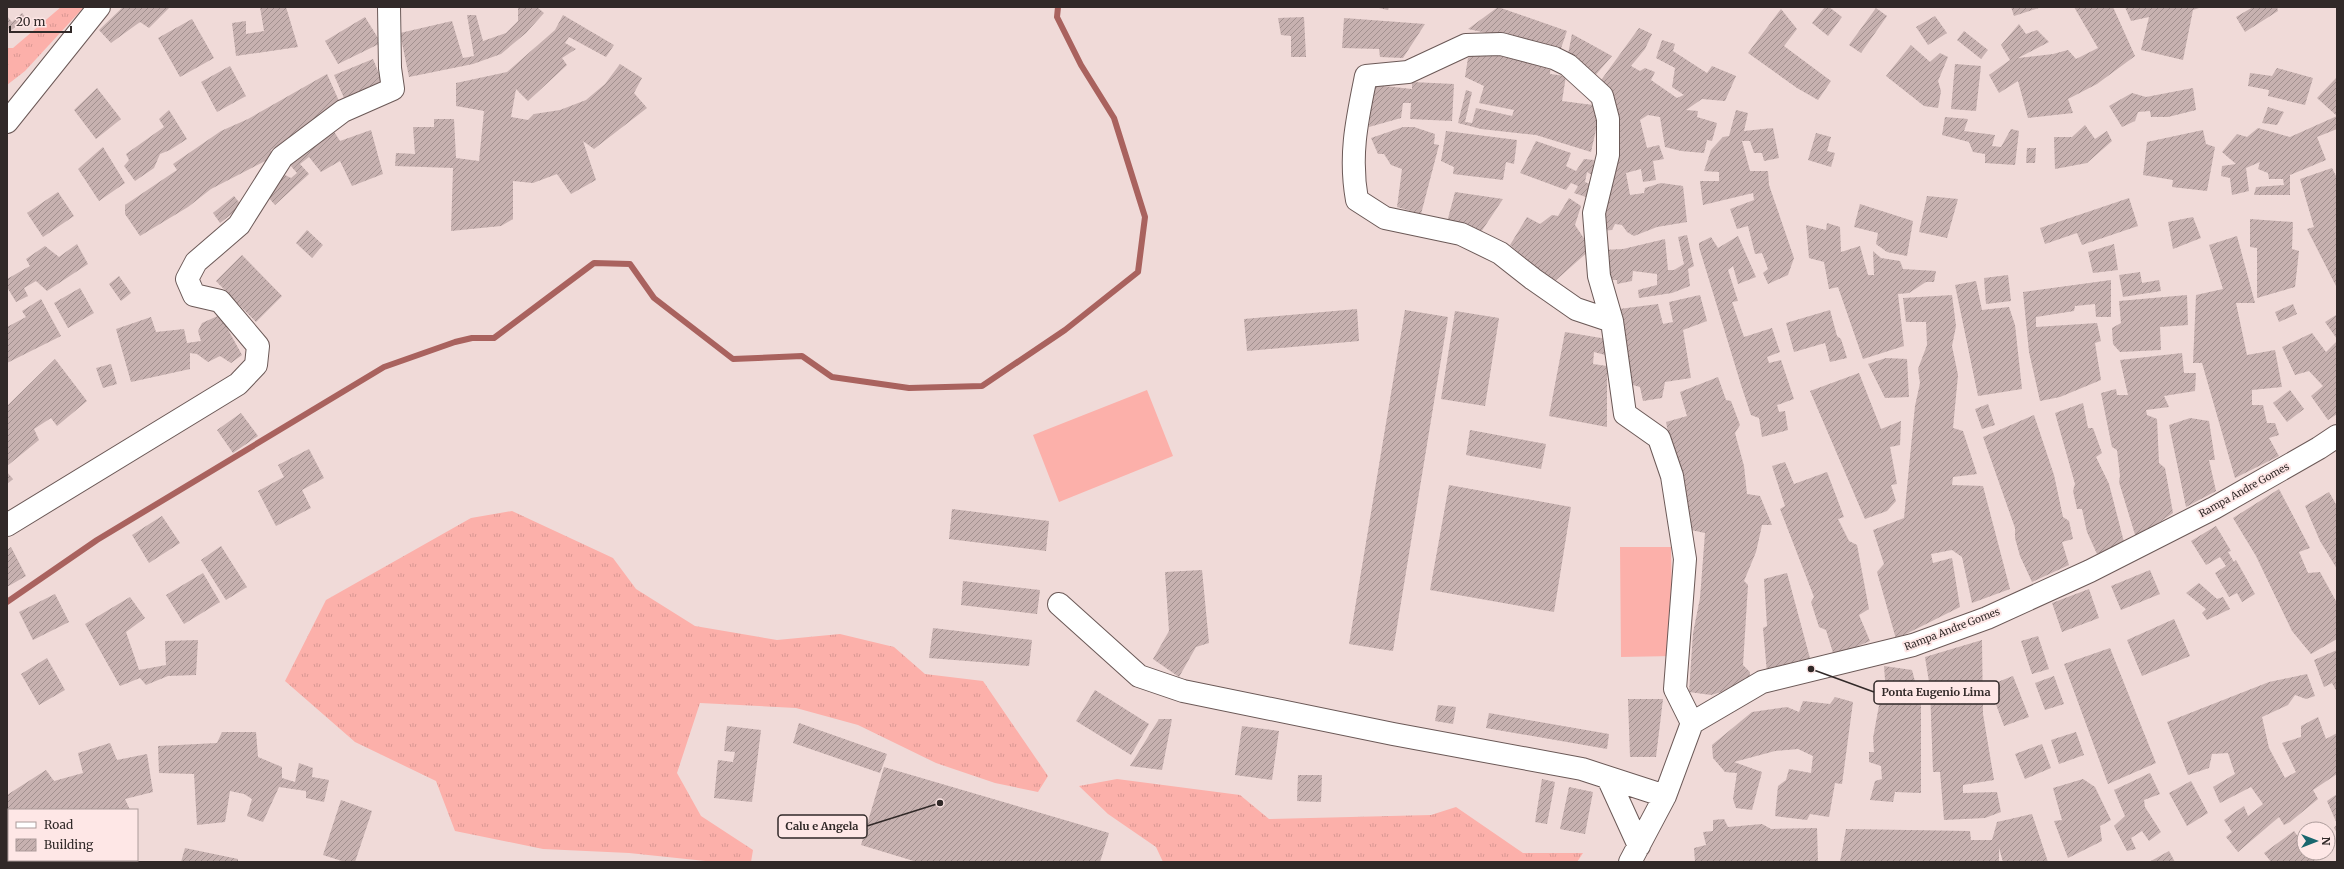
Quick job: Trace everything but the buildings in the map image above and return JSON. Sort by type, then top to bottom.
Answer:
[{"type":"street","points":[[7,122],[99,7]]},
{"type":"street","points":[[7,525],[238,384],[256,365],[258,346],[245,328],[220,301],[194,295],[187,279],[196,262],[239,225],[282,157],[343,111],[393,89],[390,68],[389,7]]},
{"type":"street","points":[[1612,320],[1576,309],[1494,250],[1461,234],[1385,218],[1357,200],[1353,176],[1354,138],[1366,76],[1408,72],[1466,44],[1501,44],[1554,58],[1568,65],[1587,80],[1602,96],[1608,119],[1608,155],[1594,213],[1599,276],[1612,320],[1625,414],[1659,438],[1672,476],[1685,559],[1675,689],[1692,724],[1666,796],[1635,854]]},
{"type":"street","name":"Rampa Andre Gomes","points":[[1692,724],[1762,682],[1913,646],[1987,618],[2090,571],[2214,508],[2320,448],[2337,436]]},
{"type":"street","points":[[1060,604],[1139,676],[1183,691],[1393,734],[1582,769],[1666,796]]},
{"type":"street","points":[[1608,778],[1635,854]]},
{"type":"green space","points":[[61,7],[84,7],[25,71],[7,85],[7,48],[13,48]]},
{"type":"green space","points":[[1147,390],[1173,456],[1059,502],[1033,435]]},
{"type":"green space","points":[[512,511],[613,558],[636,589],[695,626],[777,640],[840,634],[894,647],[925,674],[983,681],[1048,776],[1038,792],[995,783],[936,763],[858,725],[796,708],[700,703],[677,773],[701,816],[753,850],[751,862],[715,862],[629,853],[543,849],[455,831],[436,781],[355,742],[285,681],[326,600],[471,518]]},
{"type":"green space","points":[[1620,547],[1671,547],[1673,656],[1621,657]]},
{"type":"green space","points":[[1117,779],[1240,795],[1269,819],[1431,815],[1456,807],[1523,853],[1583,853],[1577,862],[1163,862],[1156,847],[1108,814],[1079,786]]},
{"type":"waterway","points":[[7,602],[97,540],[384,367],[455,342],[472,338],[494,338],[594,263],[630,264],[654,298],[733,359],[802,356],[832,377],[909,388],[982,386],[1065,330],[1138,272],[1145,217],[1114,118],[1081,65],[1057,17],[1058,7]]},
{"type":"place","name":"Ponta Eugenio Lima","points":[[1811,669]]},
{"type":"place","name":"Calu e Angela","points":[[940,803]]}]
